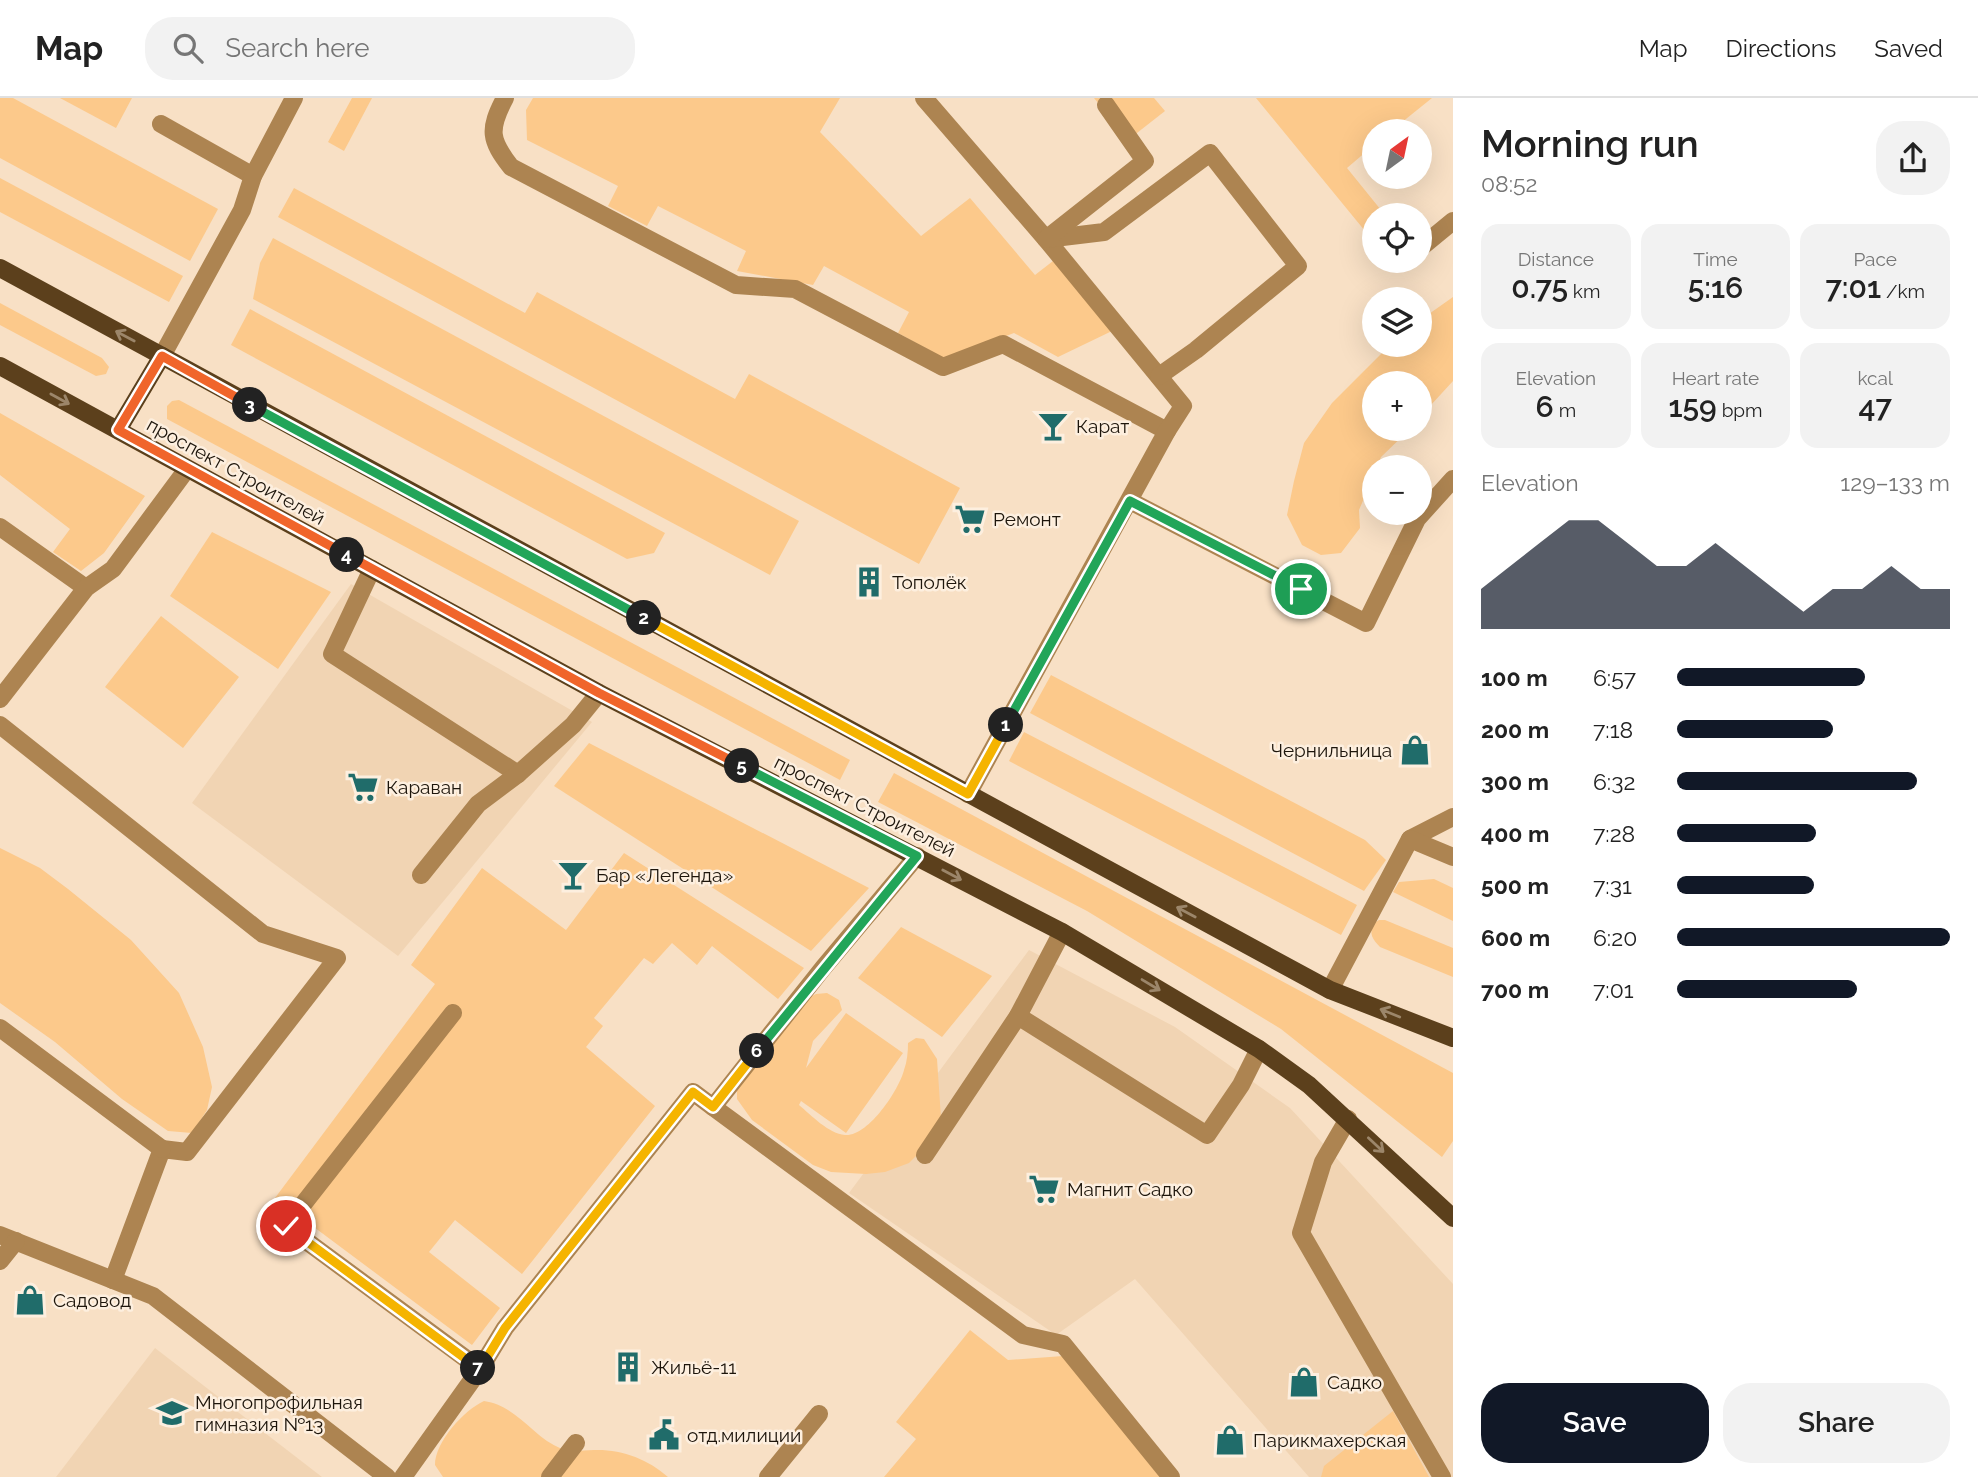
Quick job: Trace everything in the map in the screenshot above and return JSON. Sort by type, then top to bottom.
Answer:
[{"type":"main road","points":[[0,268],[1330,990],[1453,1038]]},
{"type":"main road","points":[[118,430],[162,356]]},
{"type":"main road","name":"проспект Строителей","points":[[0,366],[599,693],[1062,932],[1259,1049],[1309,1085],[1453,1218]]},
{"type":"street","points":[[162,356],[242,210],[253,176],[294,98]]},
{"type":"street","points":[[505,98],[495,116],[494,145],[512,167],[736,285],[794,289],[943,367],[1003,344],[1167,431]]},
{"type":"street","points":[[924,98],[1046,239],[1183,406],[968,794]]},
{"type":"street","points":[[1046,239],[1145,160],[1106,105]]},
{"type":"street","points":[[162,124],[253,176]]},
{"type":"street","points":[[1046,239],[1104,232],[1210,153],[1298,266],[1196,350],[1159,376]]},
{"type":"street","points":[[1432,238],[1453,220]]},
{"type":"street","points":[[0,699],[86,588],[113,569],[187,469]]},
{"type":"street","points":[[1130,501],[1366,624],[1417,519],[1453,479]]},
{"type":"street","points":[[0,527],[86,588]]},
{"type":"street","points":[[372,569],[332,654],[518,774]]},
{"type":"street","points":[[421,875],[478,804],[518,774],[573,725],[599,693]]},
{"type":"street","points":[[0,725],[263,934],[337,958],[187,1152],[162,1149],[0,1028]]},
{"type":"street","points":[[1330,990],[1410,839],[1453,817]]},
{"type":"street","points":[[1410,839],[1453,857]]},
{"type":"street","points":[[713,1107],[823,968],[917,856]]},
{"type":"street","points":[[925,1155],[1018,1016],[1062,932]]},
{"type":"street","points":[[453,1013],[286,1226],[480,1369]]},
{"type":"street","points":[[1018,1016],[1207,1135],[1241,1085],[1259,1049]]},
{"type":"street","points":[[403,1477],[480,1369],[505,1328],[693,1092],[1023,1335],[1063,1344],[1171,1477]]},
{"type":"street","points":[[1348,1119],[1323,1162],[1301,1233],[1442,1477]]},
{"type":"street","points":[[113,1280],[162,1149]]},
{"type":"street","points":[[0,1261],[8,1238],[153,1296],[387,1477]]},
{"type":"street","points":[[768,1477],[819,1414]]},
{"type":"street","points":[[550,1477],[576,1443]]},
{"type":"shaded area","points":[[0,98],[13,98],[218,209],[190,261],[0,158]]},
{"type":"shaded area","points":[[60,98],[132,98],[116,128]]},
{"type":"shaded area","points":[[352,98],[372,98],[344,151],[328,142]]},
{"type":"shaded area","points":[[533,98],[840,98],[820,132],[921,236],[970,198],[1035,275],[1053,261],[1112,331],[1058,357],[1014,333],[945,359],[898,333],[909,312],[824,266],[813,285],[737,271],[746,251],[658,206],[647,226],[608,206],[618,186],[527,140],[526,110]]},
{"type":"shaded area","points":[[1094,98],[1154,98],[1165,111],[1128,140]]},
{"type":"shaded area","points":[[1256,98],[1432,98],[1406,119],[1362,119],[1362,155],[1347,168],[1375,203],[1362,203],[1362,227]]},
{"type":"shaded area","points":[[0,178],[183,276],[169,302],[0,212]]},
{"type":"shaded area","points":[[294,188],[525,313],[537,292],[735,399],[749,374],[960,488],[919,564],[278,217]]},
{"type":"shaded area","points":[[273,238],[799,521],[770,575],[253,299],[260,263]]},
{"type":"shaded area","points":[[1453,297],[1453,381],[1432,404],[1432,371],[1364,371],[1378,357],[1432,357],[1432,312]]},
{"type":"shaded area","points":[[0,303],[102,358],[109,367],[106,374],[96,376],[0,325]]},
{"type":"shaded area","points":[[250,309],[665,533],[654,553],[627,559],[231,345]]},
{"type":"shaded area","points":[[1362,373],[1362,441],[1398,441],[1383,455],[1362,455],[1360,528],[1341,553],[1321,555],[1302,545],[1287,515],[1304,443],[1332,403]]},
{"type":"shaded area","points":[[179,400],[850,760],[840,780],[167,419],[167,406],[172,401]]},
{"type":"shaded area","points":[[0,413],[145,496],[104,553],[81,571],[53,552],[70,529],[0,475]]},
{"type":"shaded area","points":[[212,532],[331,592],[278,669],[170,596]]},
{"type":"shaded area","points":[[351,584],[592,722],[398,956],[192,803]]},
{"type":"shaded area","points":[[161,616],[239,677],[183,748],[105,687]]},
{"type":"shaded area","points":[[1051,675],[1365,840],[1386,860],[1364,891],[1030,713]]},
{"type":"shaded area","points":[[1024,732],[1357,905],[1341,935],[1009,761]]},
{"type":"shaded area","points":[[589,743],[869,888],[811,951],[554,786]]},
{"type":"shaded area","points":[[894,773],[1453,1073],[1453,1141],[1442,1157],[1281,1029],[1087,911],[878,802]]},
{"type":"shaded area","points":[[0,848],[40,868],[131,940],[179,993],[203,1047],[212,1087],[207,1110],[192,1133],[168,1131],[122,1099],[55,1042],[0,1003]]},
{"type":"shaded area","points":[[624,853],[804,968],[778,999],[712,946],[697,965],[672,943],[653,964],[644,958],[594,1018],[603,1026],[586,1047],[655,1106],[522,1274],[455,1220],[429,1252],[500,1308],[472,1345],[275,1198],[435,984],[411,965],[482,868],[566,930]]},
{"type":"shaded area","points":[[1434,879],[1453,888],[1453,921],[1393,892],[1399,882]]},
{"type":"shaded area","points":[[1385,920],[1453,948],[1453,977],[1380,947],[1371,933],[1374,923]]},
{"type":"shaded area","points":[[901,927],[992,976],[942,1037],[858,978]]},
{"type":"shaded area","points":[[1029,950],[1175,1027],[1290,1108],[1453,1284],[1453,1477],[1309,1477],[1135,1279],[1056,1335],[849,1193]]},
{"type":"shaded area","points":[[827,993],[839,1000],[842,1010],[813,1041],[806,1068],[846,1013],[903,1053],[846,1133],[801,1101],[799,1105],[833,1131],[845,1135],[854,1134],[872,1121],[896,1089],[906,1064],[908,1043],[916,1038],[924,1039],[937,1059],[941,1118],[928,1144],[909,1163],[885,1172],[831,1172],[813,1165],[752,1120],[737,1099],[737,1088],[804,1000],[816,994]]},
{"type":"shaded area","points":[[970,1330],[1008,1360],[1063,1356],[1160,1477],[884,1477],[916,1439],[896,1422]]},
{"type":"shaded area","name":"Многопрофильная гимназия №13","points":[[155,1348],[322,1477],[56,1477]]},
{"type":"shaded area","points":[[484,1401],[516,1415],[551,1444],[562,1449],[624,1453],[652,1465],[668,1477],[443,1477],[435,1465],[445,1437],[460,1419]]},
{"type":"shaded area","points":[[1393,1411],[1429,1477],[1321,1477],[1324,1466]]},
{"type":"place","name":"Карат","points":[[1053,426]]},
{"type":"place","name":"Ремонт","points":[[970,519]]},
{"type":"place","name":"Тополёк","points":[[869,582]]},
{"type":"place","name":"Чернильница","points":[[1415,750]]},
{"type":"place","name":"Караван","points":[[363,787]]},
{"type":"place","name":"Бар «Легенда»","points":[[573,875]]},
{"type":"place","name":"Магнит Садко","points":[[1044,1189]]},
{"type":"place","name":"Садовод","points":[[30,1300]]},
{"type":"place","name":"Жильё-11","points":[[628,1367]]},
{"type":"place","name":"Садко","points":[[1304,1382]]},
{"type":"place","name":"Многопрофильная гимназия №13","points":[[172,1413]]},
{"type":"place","name":"отд.милиции","points":[[664,1435]]},
{"type":"place","name":"Парикмахерская","points":[[1230,1440]]},
{"type":"route","points":[[286,1226],[480,1369],[505,1328],[693,1092],[713,1107],[823,968],[917,856],[599,693],[118,430],[162,356],[968,794],[1130,501],[1301,589]]}]
